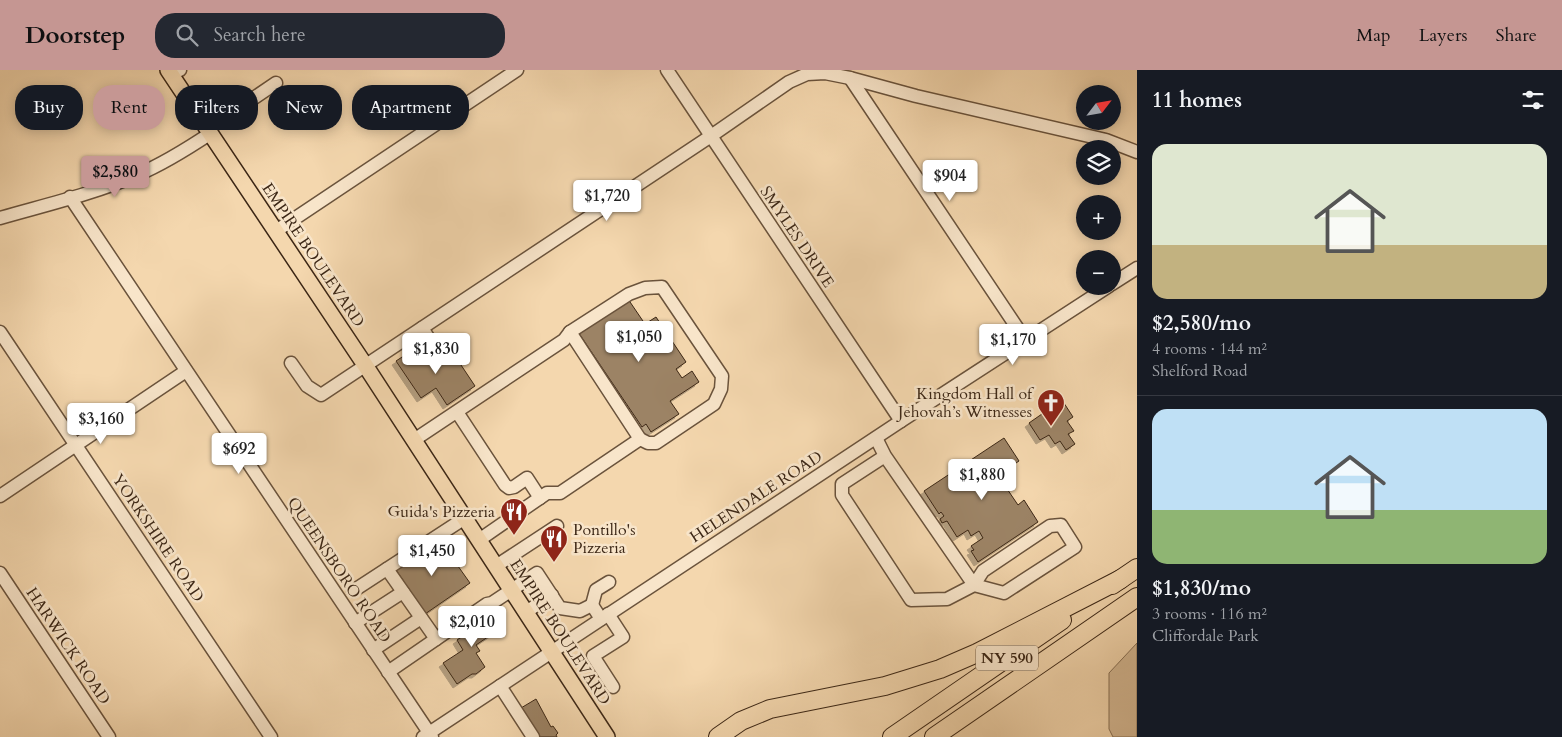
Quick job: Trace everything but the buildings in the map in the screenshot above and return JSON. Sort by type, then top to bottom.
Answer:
[{"type":"highway","name":"NY 590","points":[[892,737],[1137,568]]},
{"type":"highway","points":[[718,737],[741,721],[770,709],[885,686],[940,669],[977,653],[1121,579]]},
{"type":"highway","name":"NY 590","points":[[934,737],[1137,597]]},
{"type":"main road","name":"EMPIRE BOULEVARD","points":[[173,71],[210,131],[607,737]]},
{"type":"street","points":[[276,232],[517,70]]},
{"type":"street","name":"SMYLES DRIVE","points":[[667,70],[901,421]]},
{"type":"street","points":[[291,363],[307,386],[321,396],[789,82],[808,74],[825,73],[850,78],[916,96],[1106,140],[1137,152]]},
{"type":"street","points":[[850,78],[1026,341]]},
{"type":"street","points":[[0,218],[137,175],[181,152],[276,84]]},
{"type":"street","name":"QUEENSBORO ROAD","points":[[70,197],[388,672],[428,736]]},
{"type":"street","points":[[1121,278],[1137,268]]},
{"type":"street","points":[[414,440],[564,340],[570,332],[629,294],[645,288],[662,287],[722,376],[721,389],[714,404],[656,442],[648,443],[640,439],[570,332]]},
{"type":"street","name":"HELENDALE ROAD","points":[[428,736],[500,686],[901,421],[1095,295]]},
{"type":"street","points":[[422,328],[442,357]]},
{"type":"street","name":"YORKSHIRE ROAD","points":[[0,332],[271,737]]},
{"type":"street","points":[[0,496],[186,371]]},
{"type":"street","points":[[457,412],[505,485],[509,488],[514,487],[527,478],[540,498]]},
{"type":"street","points":[[876,438],[885,456],[974,585],[1004,593],[1075,547],[1061,526],[1050,526],[983,571],[974,585],[946,598],[911,600],[842,495],[842,484],[885,456]]},
{"type":"street","points":[[479,540],[547,493],[560,493],[640,439]]},
{"type":"street","points":[[353,592],[465,518]]},
{"type":"street","points":[[496,566],[557,526]]},
{"type":"street","points":[[387,568],[436,640]]},
{"type":"street","name":"HARWICK ROAD","points":[[0,573],[109,737]]},
{"type":"street","points":[[388,672],[537,573],[560,608],[580,610],[592,605]]},
{"type":"street","points":[[592,605],[596,590],[609,582]]},
{"type":"street","points":[[355,623],[403,592]]},
{"type":"street","points":[[526,612],[552,595]]},
{"type":"street","points":[[592,605],[623,637],[593,656],[613,687]]},
{"type":"street","points":[[373,650],[421,618]]},
{"type":"street","points":[[500,686],[533,737]]},
{"type":"shaded area","points":[[1137,643],[1137,737],[1113,737],[1109,729],[1109,673]]},
{"type":"place","name":"Kingdom Hall of Jehovah’s Witnesses","points":[[1051,427]]},
{"type":"place","name":"Guida's Pizzeria","points":[[514,536]]},
{"type":"place","name":"Pontillo's Pizzeria","points":[[554,563]]}]
